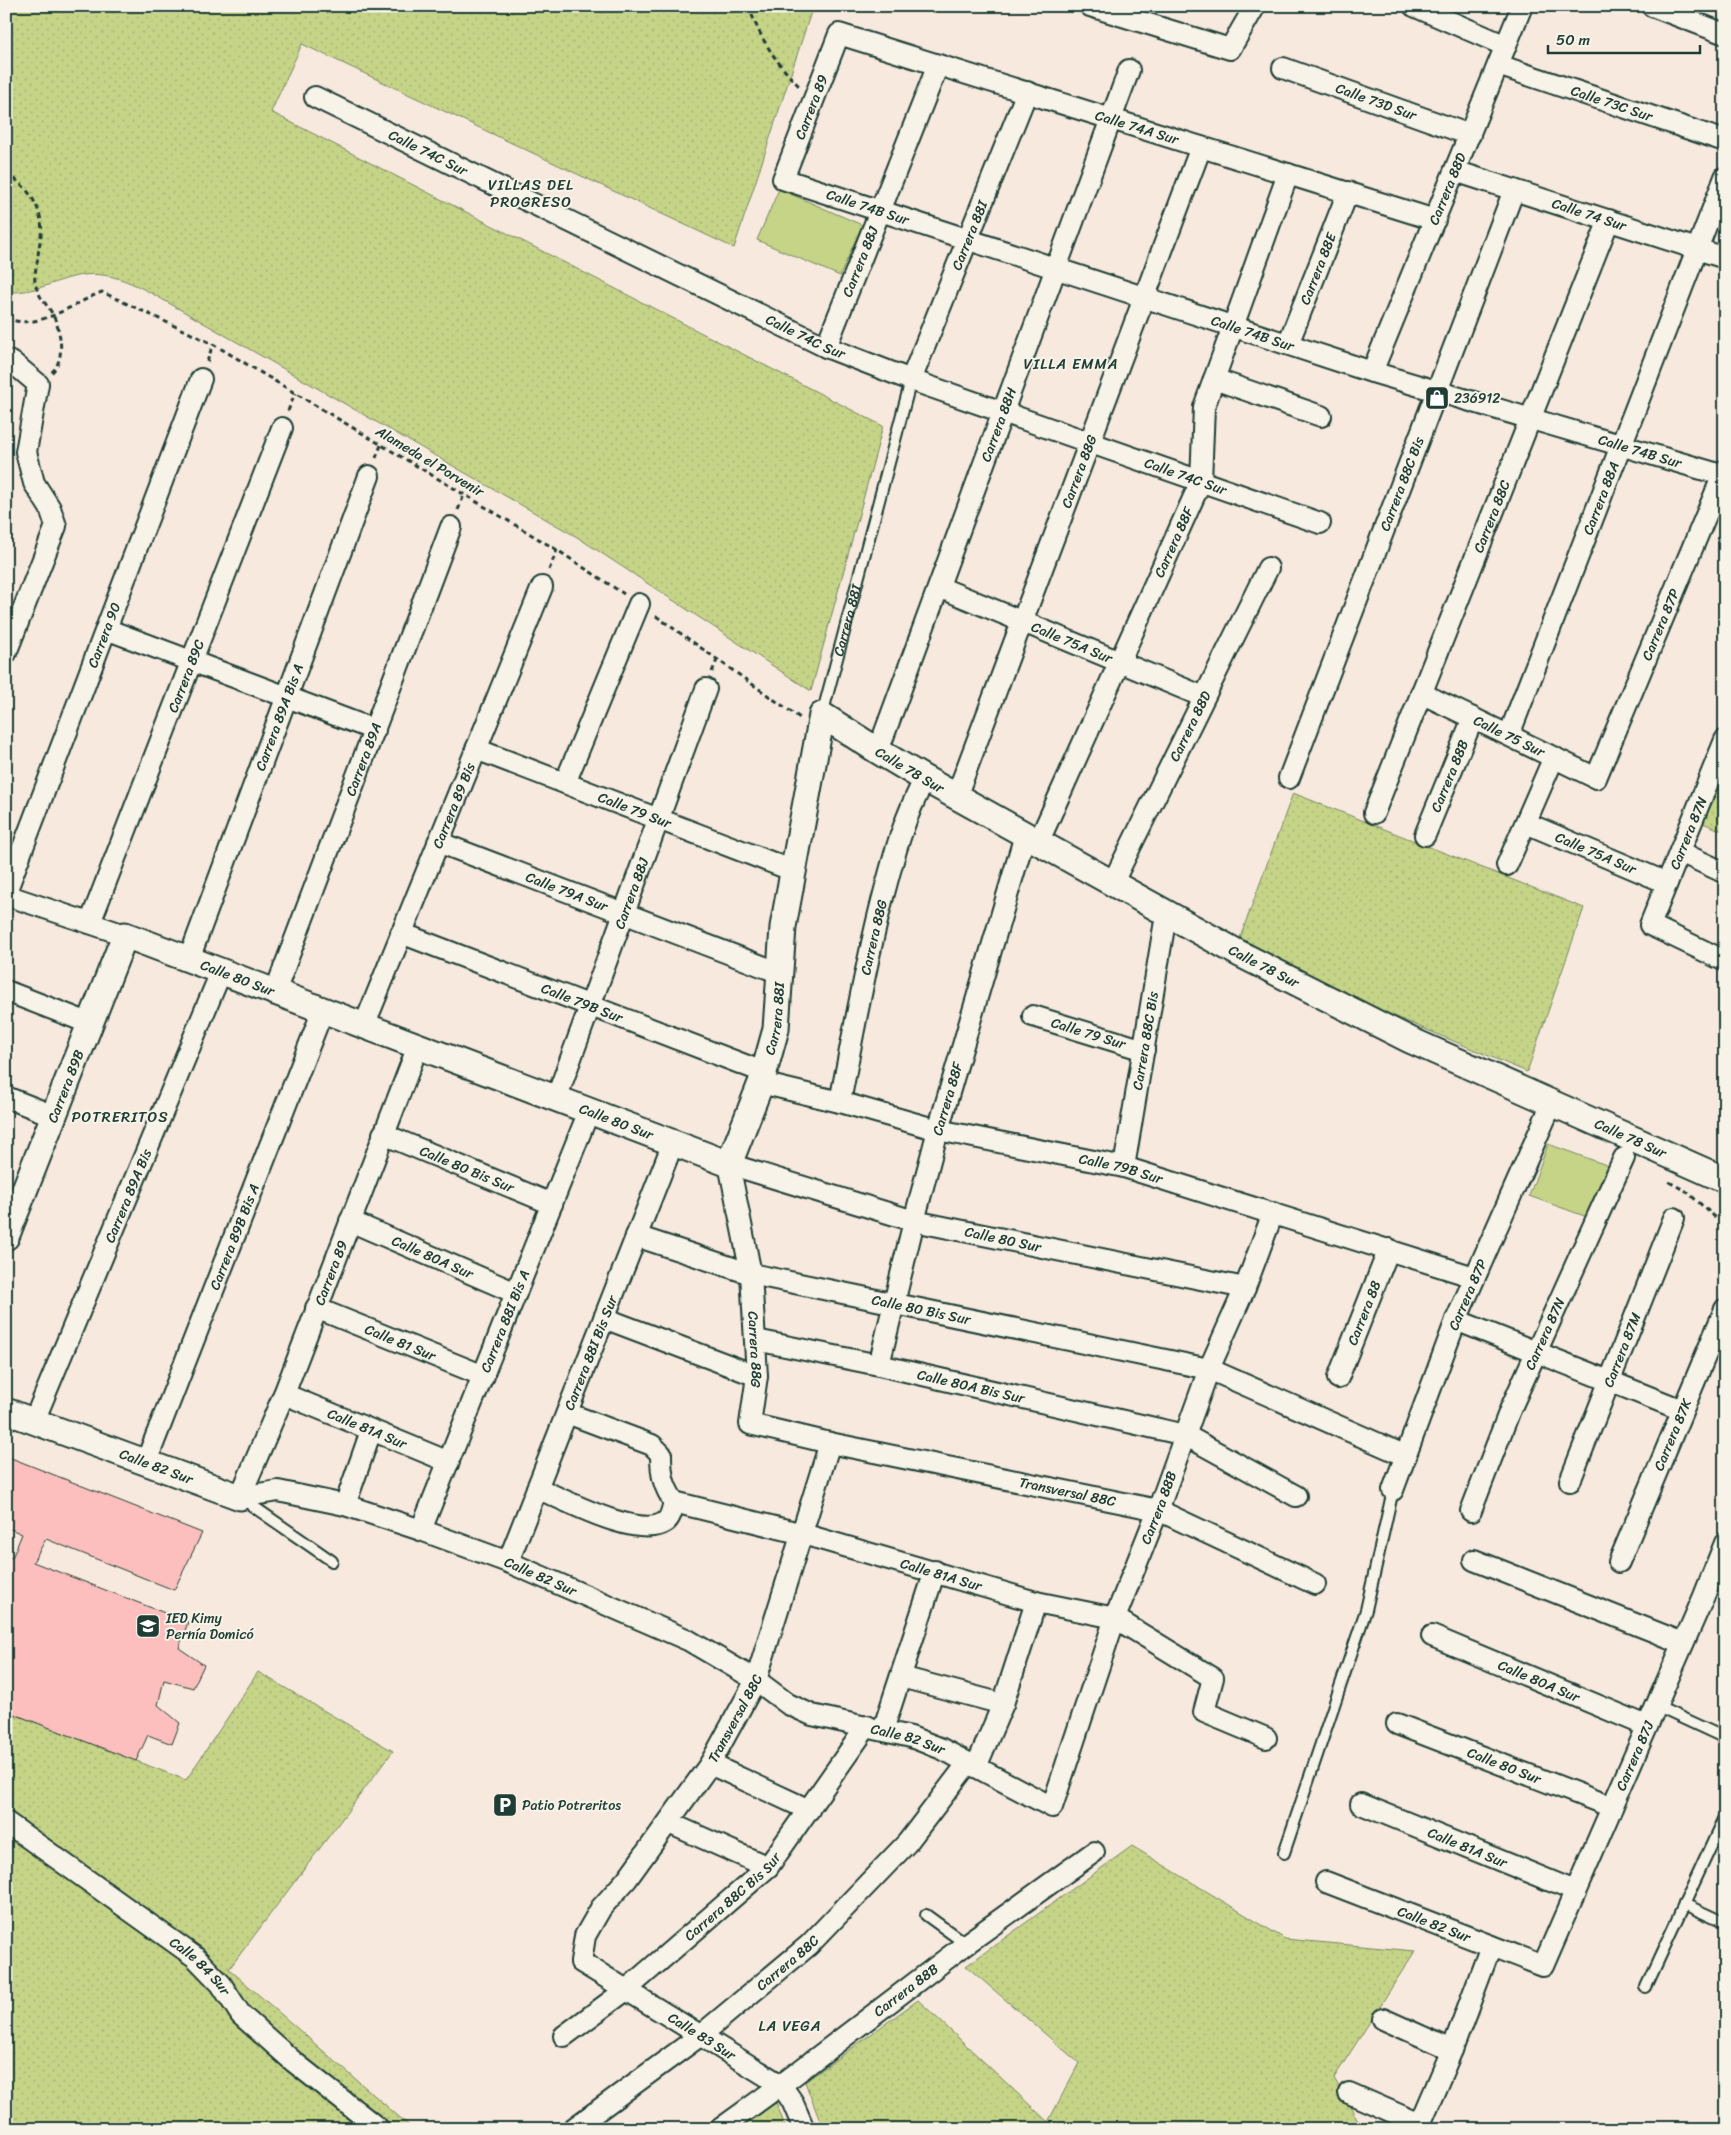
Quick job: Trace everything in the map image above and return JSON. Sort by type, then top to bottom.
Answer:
[{"type":"street","points":[[1100,8],[1144,14],[1230,49],[1255,6]]},
{"type":"street","points":[[1414,6],[1506,46]]},
{"type":"street","name":"Carrera 88D","points":[[1372,372],[1522,6]]},
{"type":"street","points":[[1652,6],[1725,34]]},
{"type":"street","name":"Carrera 89","points":[[783,179],[839,34]]},
{"type":"street","name":"Calle 74A Sur","points":[[839,34],[1435,220]]},
{"type":"street","name":"Carrera 88J","points":[[826,347],[938,64]]},
{"type":"street","name":"Calle 73C Sur","points":[[1498,64],[1725,141]]},
{"type":"street","name":"Calle 73D Sur","points":[[1283,68],[1470,135]]},
{"type":"street","name":"Carrera 88H","points":[[878,752],[1130,70]]},
{"type":"street","name":"Carrera 88I","points":[[912,380],[1026,92]]},
{"type":"street","name":"Calle 74C Sur","points":[[315,96],[826,347],[912,380],[1320,523]]},
{"type":"street","name":"Carrera 88G","points":[[956,797],[1200,146]]},
{"type":"street","name":"Calle 74 Sur","points":[[1455,171],[1725,258]]},
{"type":"street","name":"Carrera 88F","points":[[879,1365],[938,1130],[1032,839],[1119,662],[1201,481],[1204,407],[1288,174]]},
{"type":"street","name":"Carrera 88A","points":[[1509,735],[1725,176]]},
{"type":"street","name":"Calle 74B Sur","points":[[783,179],[1372,372],[1724,474]]},
{"type":"street","name":"Carrera 88C Bis","points":[[1289,778],[1514,190]]},
{"type":"street","name":"Carrera 88E","points":[[1288,344],[1348,192]]},
{"type":"street","name":"Carrera 88C","points":[[1374,814],[1609,220]]},
{"type":"street","points":[[6,360],[13,363],[38,384],[26,452],[34,484],[50,508],[56,526],[6,653]]},
{"type":"street","name":"Carrera 90","points":[[6,893],[201,379]]},
{"type":"street","points":[[1214,379],[1321,416]]},
{"type":"street","name":"Carrera 89C","points":[[90,923],[282,428]]},
{"type":"street","name":"Carrera 87P","points":[[1596,778],[1724,474]]},
{"type":"street","name":"Carrera 89A Bis A","points":[[189,959],[370,476]]},
{"type":"street","name":"Carrera 89A","points":[[275,992],[451,527]]},
{"type":"street","name":"Carrera 88D","points":[[1112,884],[1268,568]]},
{"type":"street","name":"Carrera 89 Bis","points":[[364,1026],[542,587]]},
{"type":"street","name":"Calle 75A Sur","points":[[939,587],[1204,698]]},
{"type":"street","points":[[565,783],[639,604]]},
{"type":"street","points":[[106,629],[375,730]]},
{"type":"street","name":"Carrera 88J","points":[[556,1099],[706,689]]},
{"type":"street","name":"Calle 75 Sur","points":[[1421,693],[1596,778]]},
{"type":"street","name":"Carrera 88B","points":[[1425,835],[1473,718]]},
{"type":"street","name":"Carrera 88I","points":[[729,1164],[762,1078],[776,1029],[783,927],[820,723]]},
{"type":"street","name":"Calle 78 Sur","points":[[820,723],[878,752],[1240,954],[1410,1040],[1725,1180]]},
{"type":"street","name":"Carrera 87N","points":[[1725,740],[1650,925],[1725,961]]},
{"type":"street","name":"Calle 79 Sur","points":[[476,749],[794,870]]},
{"type":"street","points":[[1507,866],[1554,757]]},
{"type":"street","name":"Carrera 88G","points":[[840,1102],[868,954],[895,852],[916,795],[925,779]]},
{"type":"street","name":"Calle 75A Sur","points":[[1526,823],[1667,883]]},
{"type":"street","name":"Calle 79A Sur","points":[[438,842],[780,973]]},
{"type":"street","points":[[1680,852],[1725,874]]},
{"type":"street","name":"Calle 80 Sur","points":[[6,893],[189,959],[729,1164],[914,1221],[1245,1288]]},
{"type":"street","name":"Carrera 88C Bis","points":[[1124,1167],[1166,914]]},
{"type":"street","name":"Calle 79B Sur","points":[[401,933],[590,1006],[762,1078],[938,1130],[1124,1167],[1390,1249],[1474,1277]]},
{"type":"street","name":"Carrera 89B","points":[[6,1237],[13,1200],[54,1116],[125,936]]},
{"type":"street","name":"Carrera 89A Bis","points":[[34,1421],[221,972]]},
{"type":"street","points":[[6,991],[91,1024]]},
{"type":"street","name":"Carrera 89B Bis A","points":[[146,1462],[323,1010]]},
{"type":"street","name":"Calle 79 Sur","points":[[1033,1016],[1144,1050]]},
{"type":"street","name":"Carrera 89","points":[[240,1497],[284,1394],[418,1046]]},
{"type":"street","points":[[6,1097],[54,1116]]},
{"type":"street","name":"Carrera 87P","points":[[1393,1490],[1456,1320],[1552,1103]]},
{"type":"street","name":"Carrera 88I Bis A","points":[[421,1530],[589,1111]]},
{"type":"street","name":"Calle 80 Bis Sur","points":[[384,1134],[552,1204]]},
{"type":"street","name":"Carrera 88I Bis Sur","points":[[508,1562],[673,1143]]},
{"type":"street","name":"Carrera 87N","points":[[1471,1511],[1510,1410],[1624,1158]]},
{"type":"street","name":"Carrera 88G","points":[[729,1164],[750,1274],[756,1340],[757,1376],[750,1424]]},
{"type":"street","name":"Carrera 88B","points":[[1052,1807],[1115,1618],[1158,1510],[1210,1369],[1245,1288],[1274,1213]]},
{"type":"street","name":"Carrera 87M","points":[[1570,1481],[1674,1218]]},
{"type":"street","name":"Calle 80A Sur","points":[[350,1221],[516,1293]]},
{"type":"street","name":"Calle 80 Bis Sur","points":[[636,1236],[750,1274],[1210,1369],[1406,1456]]},
{"type":"street","name":"Carrera 88","points":[[1338,1378],[1390,1249]]},
{"type":"street","name":"Calle 81 Sur","points":[[316,1308],[484,1376]]},
{"type":"street","name":"Carrera 87K","points":[[1619,1562],[1725,1309]]},
{"type":"street","points":[[604,1318],[757,1376]]},
{"type":"street","points":[[1456,1320],[1682,1410]]},
{"type":"street","name":"Calle 80A Bis Sur","points":[[756,1340],[879,1365],[1185,1435],[1296,1496]]},
{"type":"street","name":"Calle 81A Sur","points":[[284,1394],[449,1462]]},
{"type":"street","name":"Calle 82 Sur","points":[[6,1411],[240,1497],[278,1491],[345,1505],[508,1562],[688,1640],[756,1680],[788,1704],[812,1715],[911,1737],[972,1765],[1052,1807]]},
{"type":"street","points":[[538,1488],[622,1524],[639,1528],[657,1526],[666,1522],[671,1514],[669,1495],[662,1476],[662,1454],[652,1446],[567,1413]]},
{"type":"street","name":"Transversal 88C","points":[[750,1424],[830,1443],[1158,1510]]},
{"type":"street","points":[[345,1505],[371,1431]]},
{"type":"street","name":"Transversal 88C","points":[[581,1962],[585,1936],[601,1908],[627,1879],[710,1764],[756,1680],[830,1443]]},
{"type":"street","name":"Calle 81A Sur","points":[[669,1495],[1036,1602],[1115,1618],[1214,1678],[1204,1712],[1266,1738]]},
{"type":"street","points":[[1158,1510],[1315,1584]]},
{"type":"street","name":"Carrera 87J","points":[[1543,1966],[1725,1543]]},
{"type":"street","points":[[1474,1560],[1683,1643]]},
{"type":"street","name":"Carrera 88C Bis Sur","points":[[564,2036],[626,1990],[768,1867],[809,1810],[875,1728],[901,1677],[935,1571]]},
{"type":"street","name":"Carrera 88C","points":[[574,2128],[701,2035],[809,1945],[907,1844],[972,1765],[1003,1704],[1036,1602]]},
{"type":"street","name":"Calle 80A Sur","points":[[1432,1636],[1647,1726]]},
{"type":"street","points":[[901,1677],[1003,1704]]},
{"type":"street","name":"Calle 80 Sur","points":[[1397,1724],[1612,1807]]},
{"type":"street","points":[[710,1764],[809,1810]]},
{"type":"street","name":"Calle 81A Sur","points":[[1361,1804],[1575,1892]]},
{"type":"street","name":"Calle 84 Sur","points":[[6,1822],[195,1957],[221,1984],[241,2015],[294,2062],[379,2129]]},
{"type":"street","points":[[669,1823],[768,1867]]},
{"type":"street","name":"Carrera 88B","points":[[720,2129],[966,1944],[1094,1852]]},
{"type":"street","name":"Calle 82 Sur","points":[[1326,1882],[1543,1966]]},
{"type":"street","points":[[1349,2092],[1419,2126],[1452,2050],[1491,1946]]},
{"type":"street","name":"Calle 83 Sur","points":[[581,1962],[781,2085],[792,2101],[804,2129]]},
{"type":"street","points":[[1383,2019],[1452,2050]]},
{"type":"lane","name":"Carrera 88I","points":[[820,723],[912,380]]},
{"type":"lane","points":[[1284,1853],[1366,1610],[1393,1490]]},
{"type":"lane","points":[[240,1497],[332,1561]]},
{"type":"lane","points":[[1656,1706],[1725,1738]]},
{"type":"lane","points":[[1646,1987],[1725,1816]]},
{"type":"lane","points":[[1684,1904],[1725,1923]]},
{"type":"lane","points":[[926,1915],[966,1944]]},
{"type":"path","points":[[749,6],[775,58],[789,75],[814,99]]},
{"type":"path","points":[[6,174],[18,179],[34,200],[41,222],[34,279],[38,295],[53,315],[58,332],[60,356],[57,368],[38,384]]},
{"type":"path","name":"Alameda el Porvenir","points":[[6,318],[30,322],[53,315],[102,292],[213,344],[557,550],[820,723]]},
{"type":"path","points":[[1663,1179],[1686,1191],[1725,1226]]},
{"type":"green space","points":[[6,6],[813,6],[734,248],[302,44],[271,112],[883,426],[811,691],[577,537],[144,289],[118,278],[91,274],[67,278],[26,291],[6,292]]},
{"type":"green space","points":[[779,189],[862,225],[840,276],[757,240]]},
{"type":"green space","points":[[1725,775],[1725,832],[1703,823]]},
{"type":"green space","points":[[1293,793],[1584,908],[1527,1072],[1375,1008],[1240,938]]},
{"type":"green space","points":[[1548,1144],[1609,1166],[1590,1218],[1529,1196]]},
{"type":"green space","points":[[258,1672],[393,1751],[229,1969],[413,2129],[6,2129],[6,1711],[186,1780]]},
{"type":"green space","points":[[1132,1846],[1285,1939],[1415,1951],[1334,2078],[1363,2129],[823,2129],[805,2082],[918,2000],[1048,2122],[1079,2063],[966,1966]]},
{"type":"green space","points":[[776,2102],[786,2129],[739,2129]]},
{"type":"building","name":"IED Kimy Pernía Domicó","points":[[6,1456],[202,1533],[174,1590],[46,1539],[33,1562],[188,1622],[179,1648],[204,1665],[193,1688],[164,1680],[158,1705],[180,1723],[172,1744],[148,1735],[136,1761],[6,1711],[6,1556],[12,1558],[22,1534],[6,1527]]},
{"type":"place","name":"236912","points":[[1437,398]]},
{"type":"place","name":"IED Kimy Pernía Domicó","points":[[148,1626]]},
{"type":"place","name":"Patio Potreritos","points":[[505,1805]]},
{"type":"district","name":"VILLAS DEL PROGRESO","points":[[531,194]]},
{"type":"district","name":"VILLA EMMA","points":[[1071,364]]},
{"type":"district","name":"POTRERITOS","points":[[120,1117]]},
{"type":"district","name":"LA VEGA","points":[[790,2026]]}]
